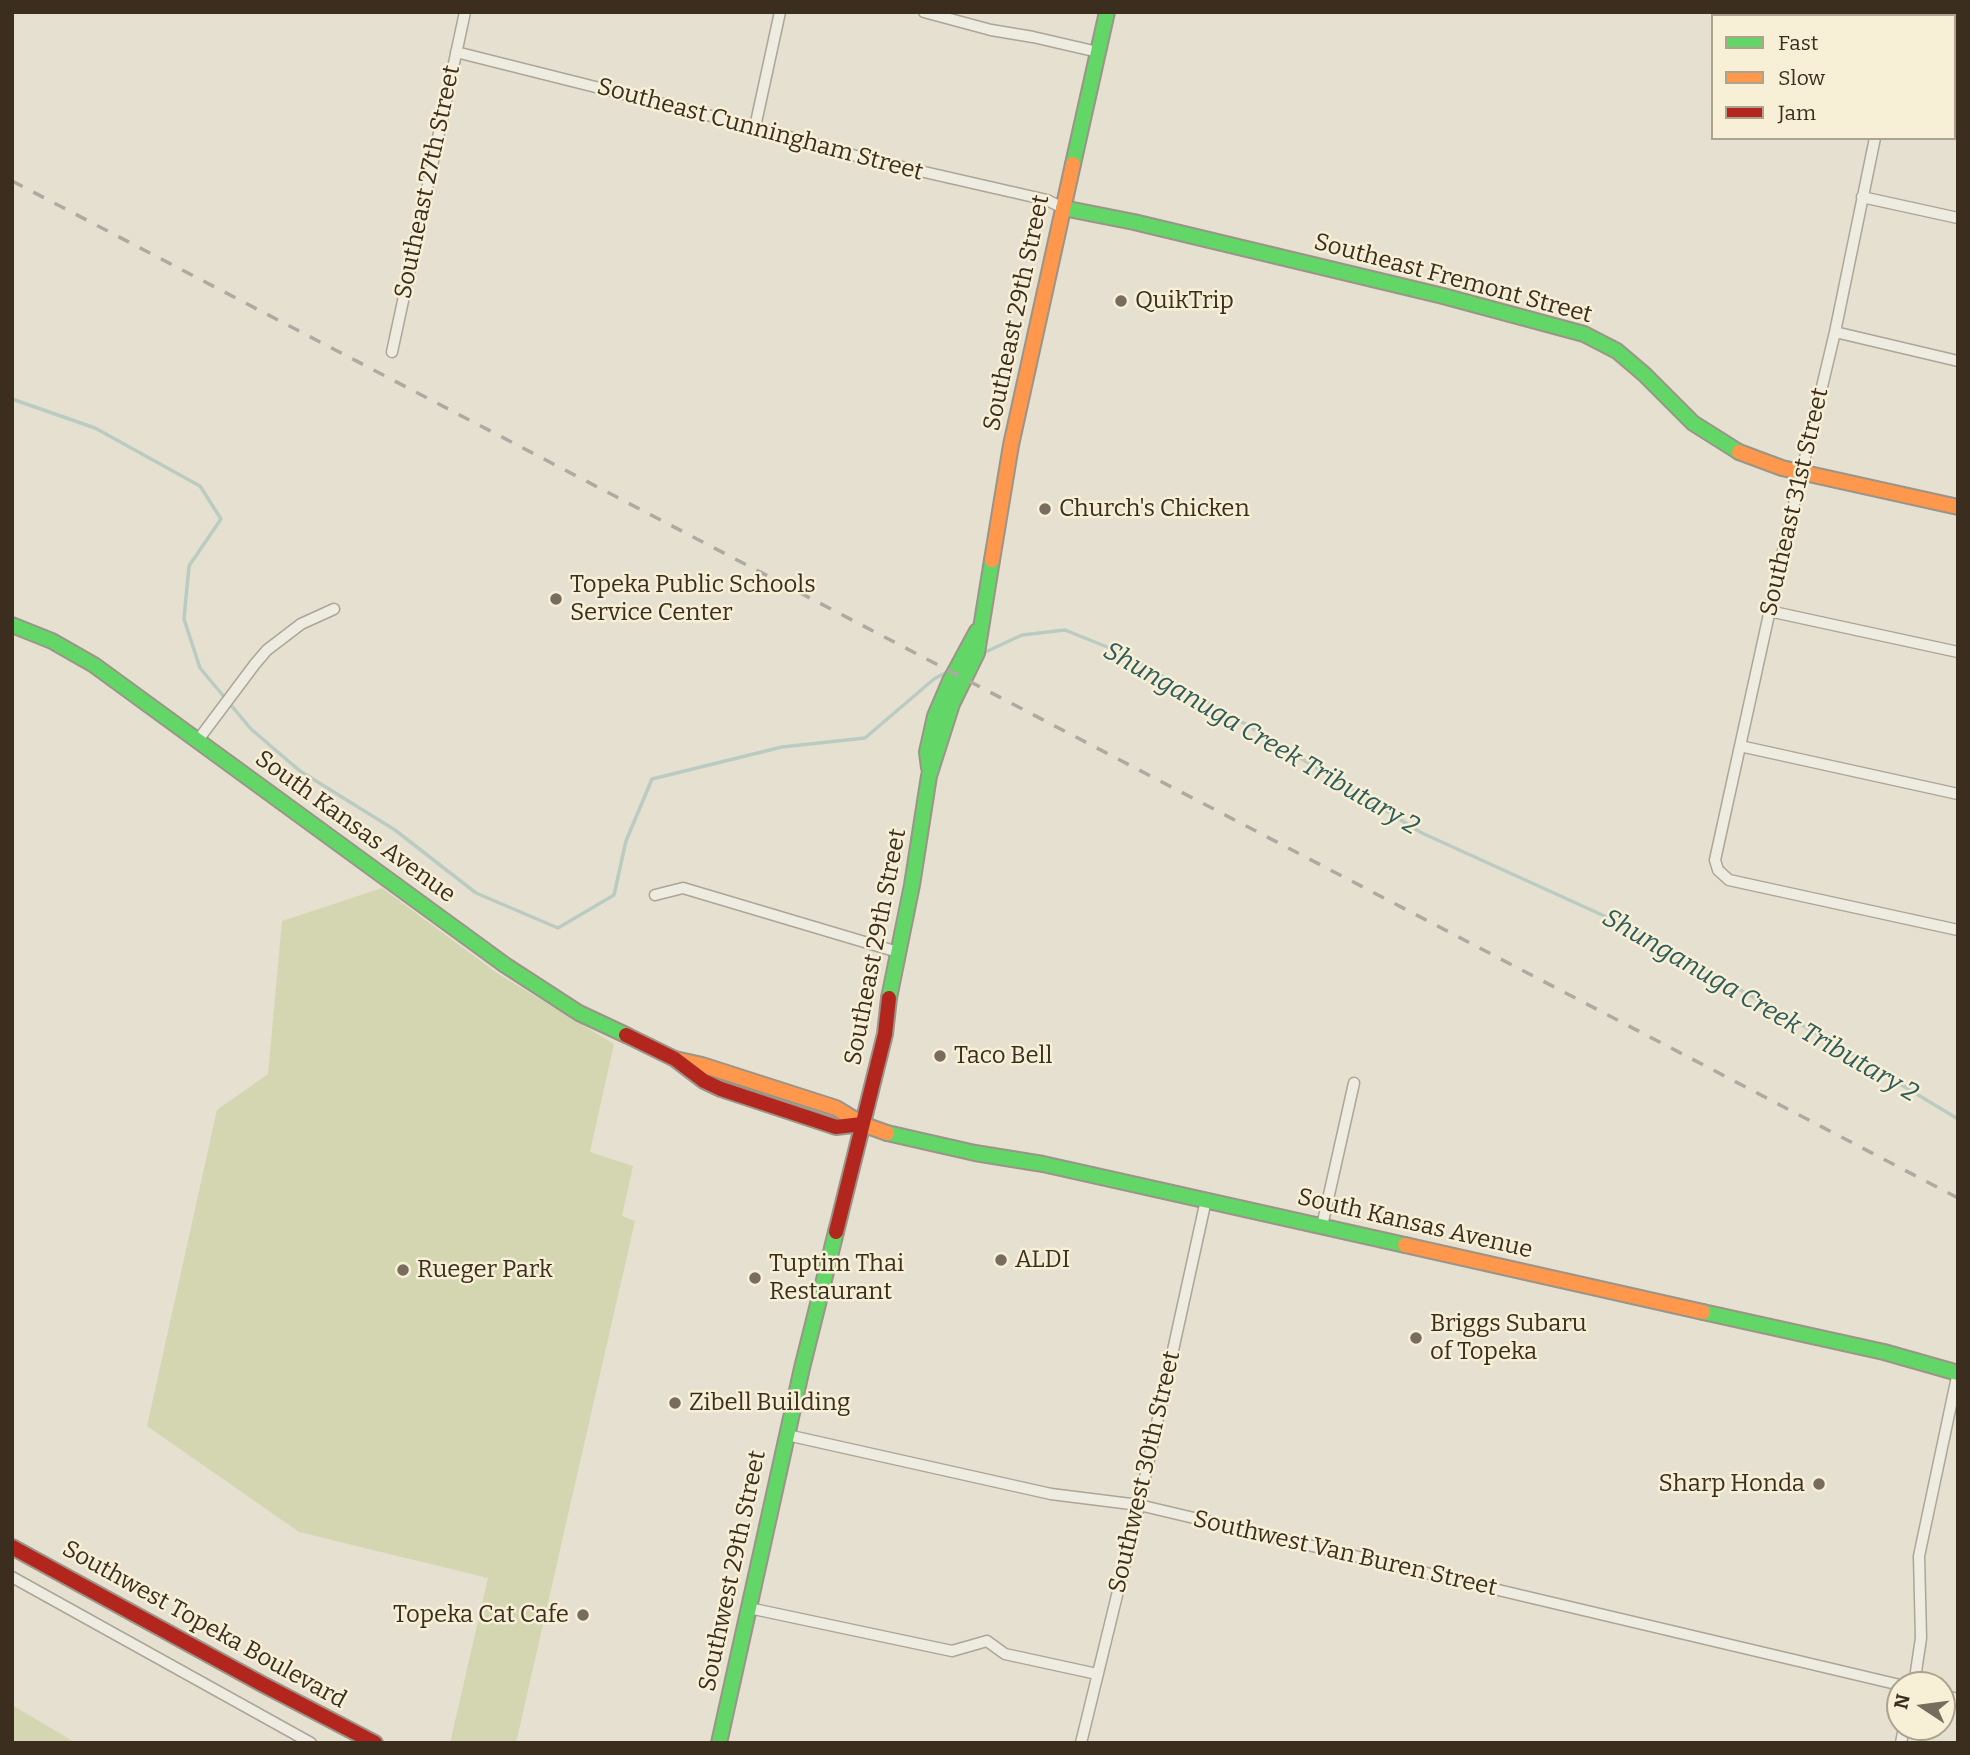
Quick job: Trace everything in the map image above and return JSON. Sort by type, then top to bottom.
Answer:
[{"type":"main road","name":"Southeast 29th Street","points":[[862,1124],[885,1035],[888,998],[912,885],[929,776],[951,704],[977,653],[1011,445],[1107,12]]},
{"type":"main road","name":"Southeast Fremont Street","points":[[1063,208],[1134,222],[1443,296],[1584,334],[1617,351],[1693,423],[1731,449],[1763,462],[1801,472],[1958,507]]},
{"type":"main road","name":"South Kansas Avenue","points":[[12,625],[71,650],[546,992],[622,1035],[674,1059],[702,1065],[836,1108],[862,1124],[881,1131],[975,1153],[1043,1164],[1884,1352],[1958,1373]]},
{"type":"main road","name":"Southwest 29th Street","points":[[719,1743],[787,1435],[862,1124]]},
{"type":"main road","name":"Southwest Topeka Boulevard","points":[[12,1546],[375,1743]]},
{"type":"street","name":"Southeast 27th Street","points":[[392,352],[465,12]]},
{"type":"street","points":[[755,127],[780,12]]},
{"type":"street","points":[[924,12],[991,30],[1098,52]]},
{"type":"street","name":"Southeast Cunningham Street","points":[[456,52],[755,127],[863,158],[1047,200],[1063,208]]},
{"type":"street","name":"Southeast 31st Street","points":[[1875,140],[1835,332],[1769,611],[1716,853],[1716,866],[1723,877],[1729,880],[1958,930]]},
{"type":"street","points":[[1862,197],[1958,218]]},
{"type":"street","points":[[1835,332],[1958,361]]},
{"type":"street","points":[[198,740],[255,664],[282,637],[301,624],[334,609]]},
{"type":"street","points":[[1769,611],[1958,652]]},
{"type":"street","points":[[1740,746],[1958,794]]},
{"type":"street","points":[[654,895],[684,888],[898,952]]},
{"type":"street","points":[[1322,1226],[1354,1083]]},
{"type":"street","name":"Southwest 30th Street","points":[[1081,1743],[1139,1506],[1206,1200]]},
{"type":"street","points":[[1916,1671],[1921,1638],[1919,1556],[1958,1373]]},
{"type":"street","name":"Southwest Van Buren Street","points":[[787,1435],[1051,1494],[1139,1506],[1886,1682]]},
{"type":"street","points":[[12,1577],[311,1743]]},
{"type":"street","points":[[749,1608],[952,1651],[987,1641],[1005,1654],[1097,1674]]},
{"type":"green space","name":"Rueger Park","points":[[382,888],[497,973],[614,1044],[590,1152],[633,1166],[622,1216],[635,1221],[516,1743],[450,1743],[488,1578],[299,1532],[147,1426],[217,1110],[268,1074],[282,921]]},
{"type":"green space","points":[[12,1705],[76,1743],[12,1743]]},
{"type":"waterway","name":"Shunganuga Creek Tributary 2","points":[[12,399],[95,428],[200,486],[221,519],[189,566],[184,619],[200,668],[251,729],[300,771],[395,830],[476,893],[558,928],[614,895],[626,841],[652,779],[782,747],[865,738],[934,679],[949,671]]},
{"type":"waterway","name":"Shunganuga Creek Tributary 2","points":[[981,654],[1022,635],[1065,630],[1122,653],[1247,725],[1422,833],[1633,929],[1809,1029],[1958,1119]]},
{"type":"railway","points":[[12,181],[1958,1198]]},
{"type":"traffic: fast","points":[[1073,164],[1107,12]]},
{"type":"traffic: fast","points":[[1063,208],[1134,222],[1443,296],[1584,334],[1617,351],[1693,423],[1739,452]]},
{"type":"traffic: fast","points":[[889,998],[912,885],[929,776],[952,704],[977,653],[992,560]]},
{"type":"traffic: fast","points":[[12,625],[52,641],[94,665],[505,965],[579,1013],[626,1035]]},
{"type":"traffic: fast","points":[[929,768],[927,752],[935,716],[977,631]]},
{"type":"traffic: fast","points":[[887,1133],[975,1153],[1043,1164],[1405,1245]]},
{"type":"traffic: fast","points":[[719,1743],[802,1368],[836,1232]]},
{"type":"traffic: fast","points":[[1703,1312],[1884,1352],[1958,1373]]},
{"type":"traffic: slow","points":[[992,560],[1011,445],[1073,164]]},
{"type":"traffic: slow","points":[[1739,452],[1782,468],[1958,507]]},
{"type":"traffic: slow","points":[[675,1059],[702,1065],[836,1108],[862,1124],[887,1133]]},
{"type":"traffic: slow","points":[[1405,1245],[1703,1312]]},
{"type":"traffic: jam","points":[[836,1232],[885,1034],[889,998]]},
{"type":"traffic: jam","points":[[626,1035],[675,1059],[704,1081],[721,1089],[836,1127],[862,1124]]},
{"type":"traffic: jam","points":[[12,1547],[375,1743]]},
{"type":"place","name":"QuikTrip","points":[[1121,301]]},
{"type":"place","name":"Church's Chicken","points":[[1045,509]]},
{"type":"place","name":"Topeka Public Schools Service Center","points":[[556,599]]},
{"type":"place","name":"Taco Bell","points":[[940,1056]]},
{"type":"place","name":"ALDI","points":[[1001,1260]]},
{"type":"place","name":"Rueger Park","points":[[403,1270]]},
{"type":"place","name":"Tuptim Thai Restaurant","points":[[755,1278]]},
{"type":"place","name":"Briggs Subaru of Topeka","points":[[1416,1338]]},
{"type":"place","name":"Zibell Building","points":[[675,1403]]},
{"type":"place","name":"Sharp Honda","points":[[1819,1484]]},
{"type":"place","name":"Topeka Cat Cafe","points":[[583,1615]]}]
